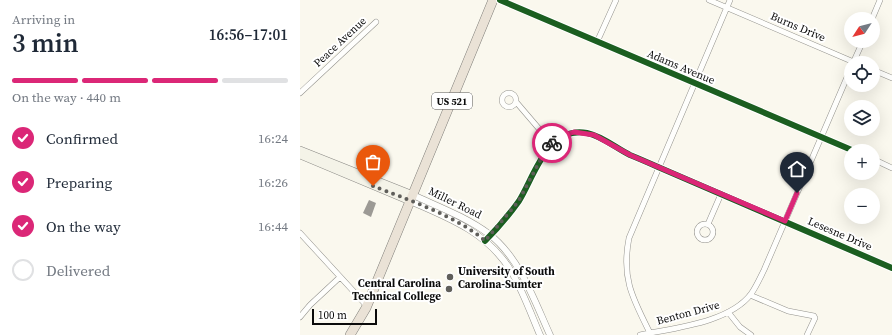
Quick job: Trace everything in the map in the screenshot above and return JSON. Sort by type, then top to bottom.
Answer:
[{"type":"highway","name":"US 521","points":[[350,335],[367,306],[493,0]]},
{"type":"main road","name":"Miller Road","points":[[300,150],[412,198]]},
{"type":"main road","name":"Miller Road","points":[[300,155],[412,198]]},
{"type":"street","name":"Adams Avenue","points":[[500,0],[844,147]]},
{"type":"street","points":[[598,42],[616,0]]},
{"type":"street","name":"Burns Drive","points":[[709,0],[844,59]]},
{"type":"street","points":[[650,334],[631,294],[626,270],[626,253],[630,233],[730,0]]},
{"type":"street","points":[[875,12],[880,0]]},
{"type":"street","name":"Peace Avenue","points":[[300,93],[376,22]]},
{"type":"street","points":[[880,73],[892,78]]},
{"type":"street","name":"Benton Drive","points":[[640,335],[713,319],[739,306],[750,295],[759,281],[844,84]]},
{"type":"street","points":[[517,102],[552,144]]},
{"type":"street","name":"Lesesne Drive","points":[[485,241],[518,202],[543,155],[552,144],[574,132],[586,133],[599,137],[630,155],[892,268]]},
{"type":"street","points":[[880,162],[892,168]]},
{"type":"street","points":[[708,224],[721,194]]},
{"type":"street","name":"Miller Road","points":[[412,198],[457,214],[491,235],[518,268],[550,335]]},
{"type":"street","name":"Miller Road","points":[[412,198],[473,231],[503,259],[511,271],[540,335]]},
{"type":"street","points":[[300,233],[367,306]]},
{"type":"street","points":[[300,317],[310,305],[340,276]]},
{"type":"street","points":[[750,295],[791,312],[814,316],[813,326],[808,335]]},
{"type":"street","points":[[728,312],[740,327],[750,335]]},
{"type":"building","points":[[369,200],[376,203],[371,217],[363,213]]},
{"type":"cycle path","points":[[500,0],[844,147]]},
{"type":"cycle path","points":[[485,241],[503,222],[519,201],[537,166],[552,145],[562,137],[573,133],[587,133],[604,139],[630,155],[892,268]]},
{"type":"way so far","points":[[373,186],[452,219],[473,231],[485,241],[518,202],[543,155],[552,143]]},
{"type":"place","name":"University of South Carolina-Sumter","points":[[450,277]]},
{"type":"place","name":"Central Carolina Technical College","points":[[449,289]]},
{"type":"route","points":[[552,143],[558,138],[574,132],[594,135],[630,155],[785,221],[797,193]]}]
